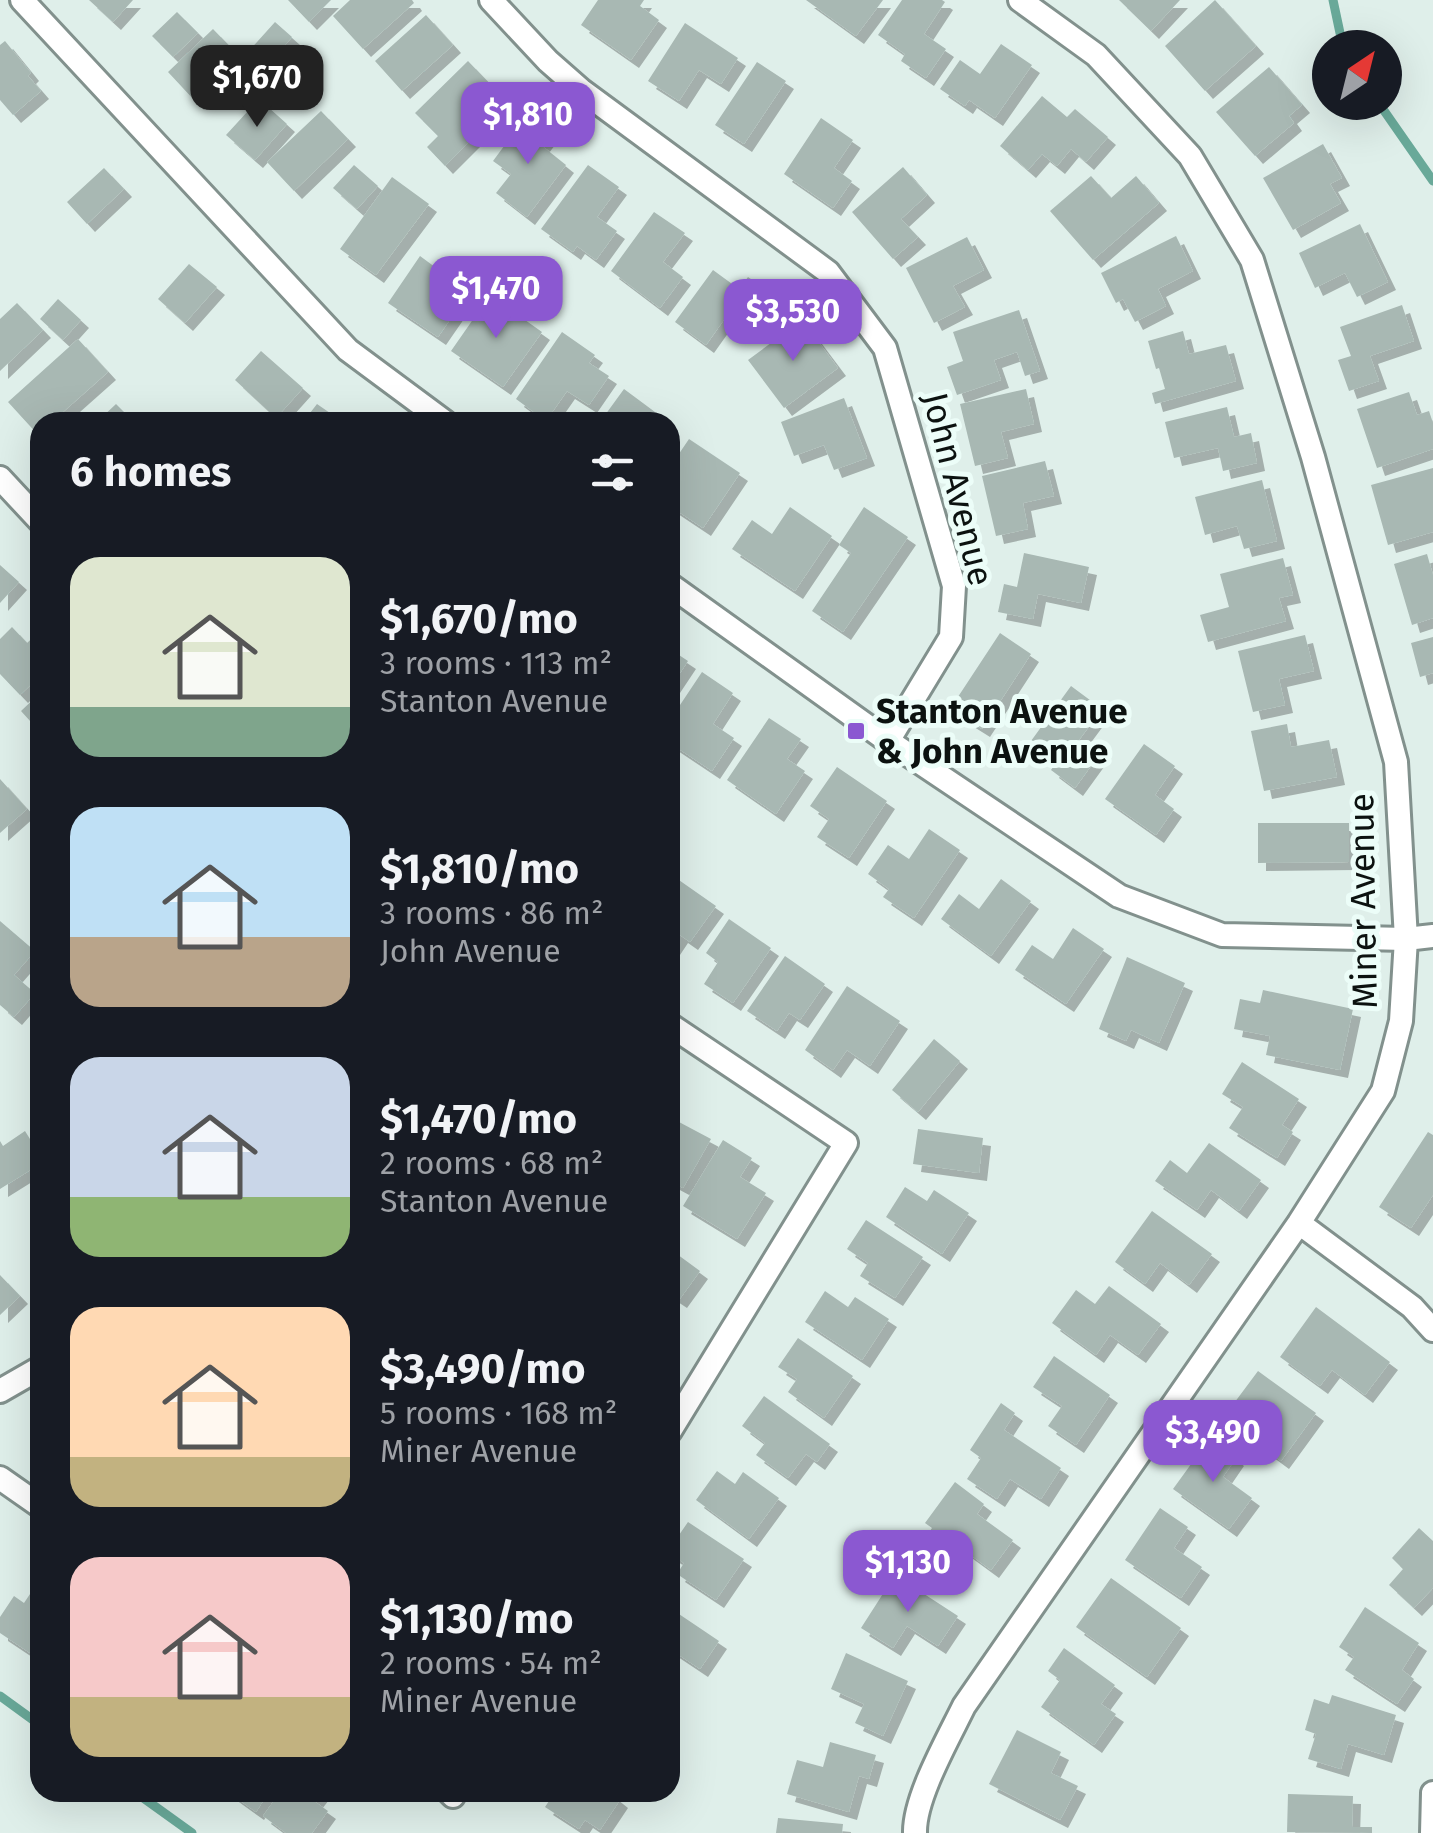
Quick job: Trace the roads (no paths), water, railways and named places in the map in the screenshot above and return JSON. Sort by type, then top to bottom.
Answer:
[{"type":"street","points":[[22,0],[348,350],[432,412]]},
{"type":"street","name":"John Avenue","points":[[491,0],[548,61],[582,90],[828,272],[885,348],[954,586],[951,637],[888,742]]},
{"type":"street","name":"Miner Avenue","points":[[914,1833],[914,1821],[933,1772],[964,1706],[1300,1223],[1383,1091],[1401,1021],[1406,939],[1396,762],[1312,457],[1252,260],[1190,156],[1096,55],[1020,0]]},
{"type":"street","points":[[0,478],[30,510]]},
{"type":"street","points":[[680,591],[888,742],[1119,896],[1222,936],[1433,936]]},
{"type":"street","points":[[680,1033],[846,1142],[680,1416]]},
{"type":"street","points":[[1300,1223],[1412,1307],[1433,1330]]},
{"type":"street","points":[[0,1390],[30,1374]]},
{"type":"street","points":[[0,1478],[30,1499]]},
{"type":"street","points":[[1432,1833],[1433,1792]]},
{"type":"waterway","points":[[1333,0],[1339,30]]},
{"type":"waterway","points":[[1391,120],[1433,181]]},
{"type":"waterway","points":[[0,1696],[30,1718]]},
{"type":"waterway","points":[[149,1802],[192,1833]]},
{"type":"place","name":"Stanton Avenue & John Avenue","points":[[856,731]]}]
